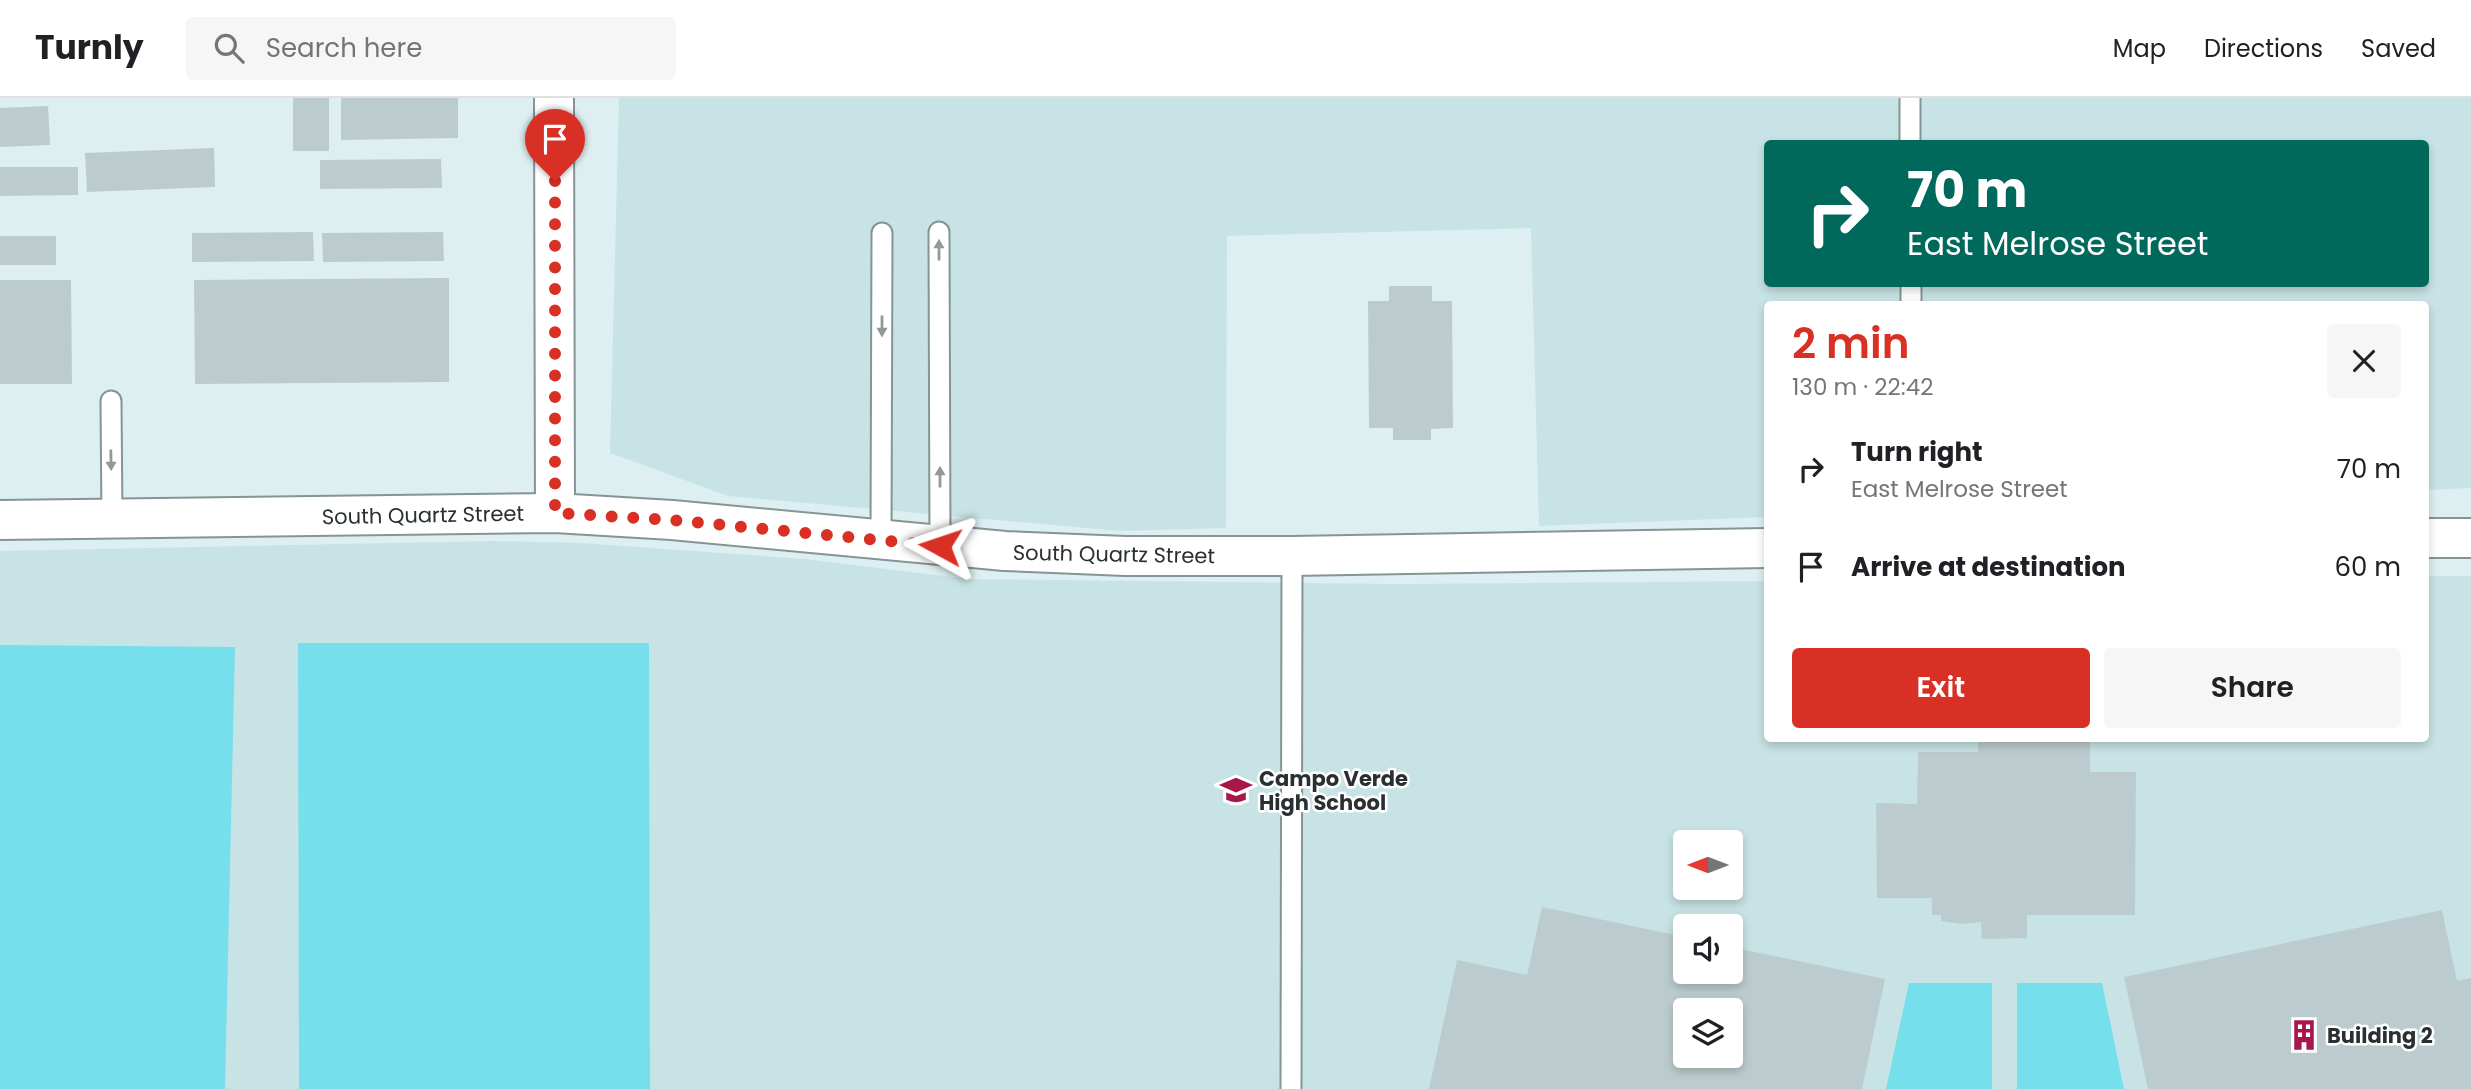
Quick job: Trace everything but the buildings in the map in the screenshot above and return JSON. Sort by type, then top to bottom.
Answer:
[{"type":"street","points":[[554,98],[555,513]]},
{"type":"street","name":"South Quartz Street","points":[[0,520],[555,513],[672,520],[940,546],[1083,555],[1292,556],[1764,548]]},
{"type":"street","points":[[2429,538],[2471,538]]},
{"type":"lane","points":[[1910,98],[1910,140]]},
{"type":"lane","points":[[939,232],[940,546]]},
{"type":"lane","points":[[881,540],[882,233]]},
{"type":"lane","points":[[111,401],[112,519]]},
{"type":"lane","points":[[1291,1089],[1292,556]]},
{"type":"shaded area","points":[[619,98],[2471,98],[2471,488],[2429,490],[2429,301],[1764,301],[1764,517],[1539,526],[1531,228],[1227,236],[1226,528],[1119,531],[728,496],[610,453]]},
{"type":"shaded area","name":"Campo Verde High School","points":[[494,541],[581,543],[805,559],[969,579],[1398,584],[1764,581],[1764,742],[2429,742],[2429,576],[2471,576],[2471,1089],[0,1089],[0,551]]},
{"type":"shaded area","points":[[298,643],[649,643],[650,1089],[299,1089]]},
{"type":"shaded area","points":[[0,645],[235,647],[225,1089],[0,1089]]},
{"type":"shaded area","points":[[1909,983],[1992,983],[1992,1089],[1886,1089]]},
{"type":"shaded area","points":[[2017,983],[2102,983],[2124,1089],[2017,1089]]},
{"type":"place","name":"Campo Verde High School","points":[[1236,790]]},
{"type":"place","name":"Building 2","points":[[2304,1035]]},
{"type":"route","points":[[555,181],[555,513],[672,520],[940,546]]}]
